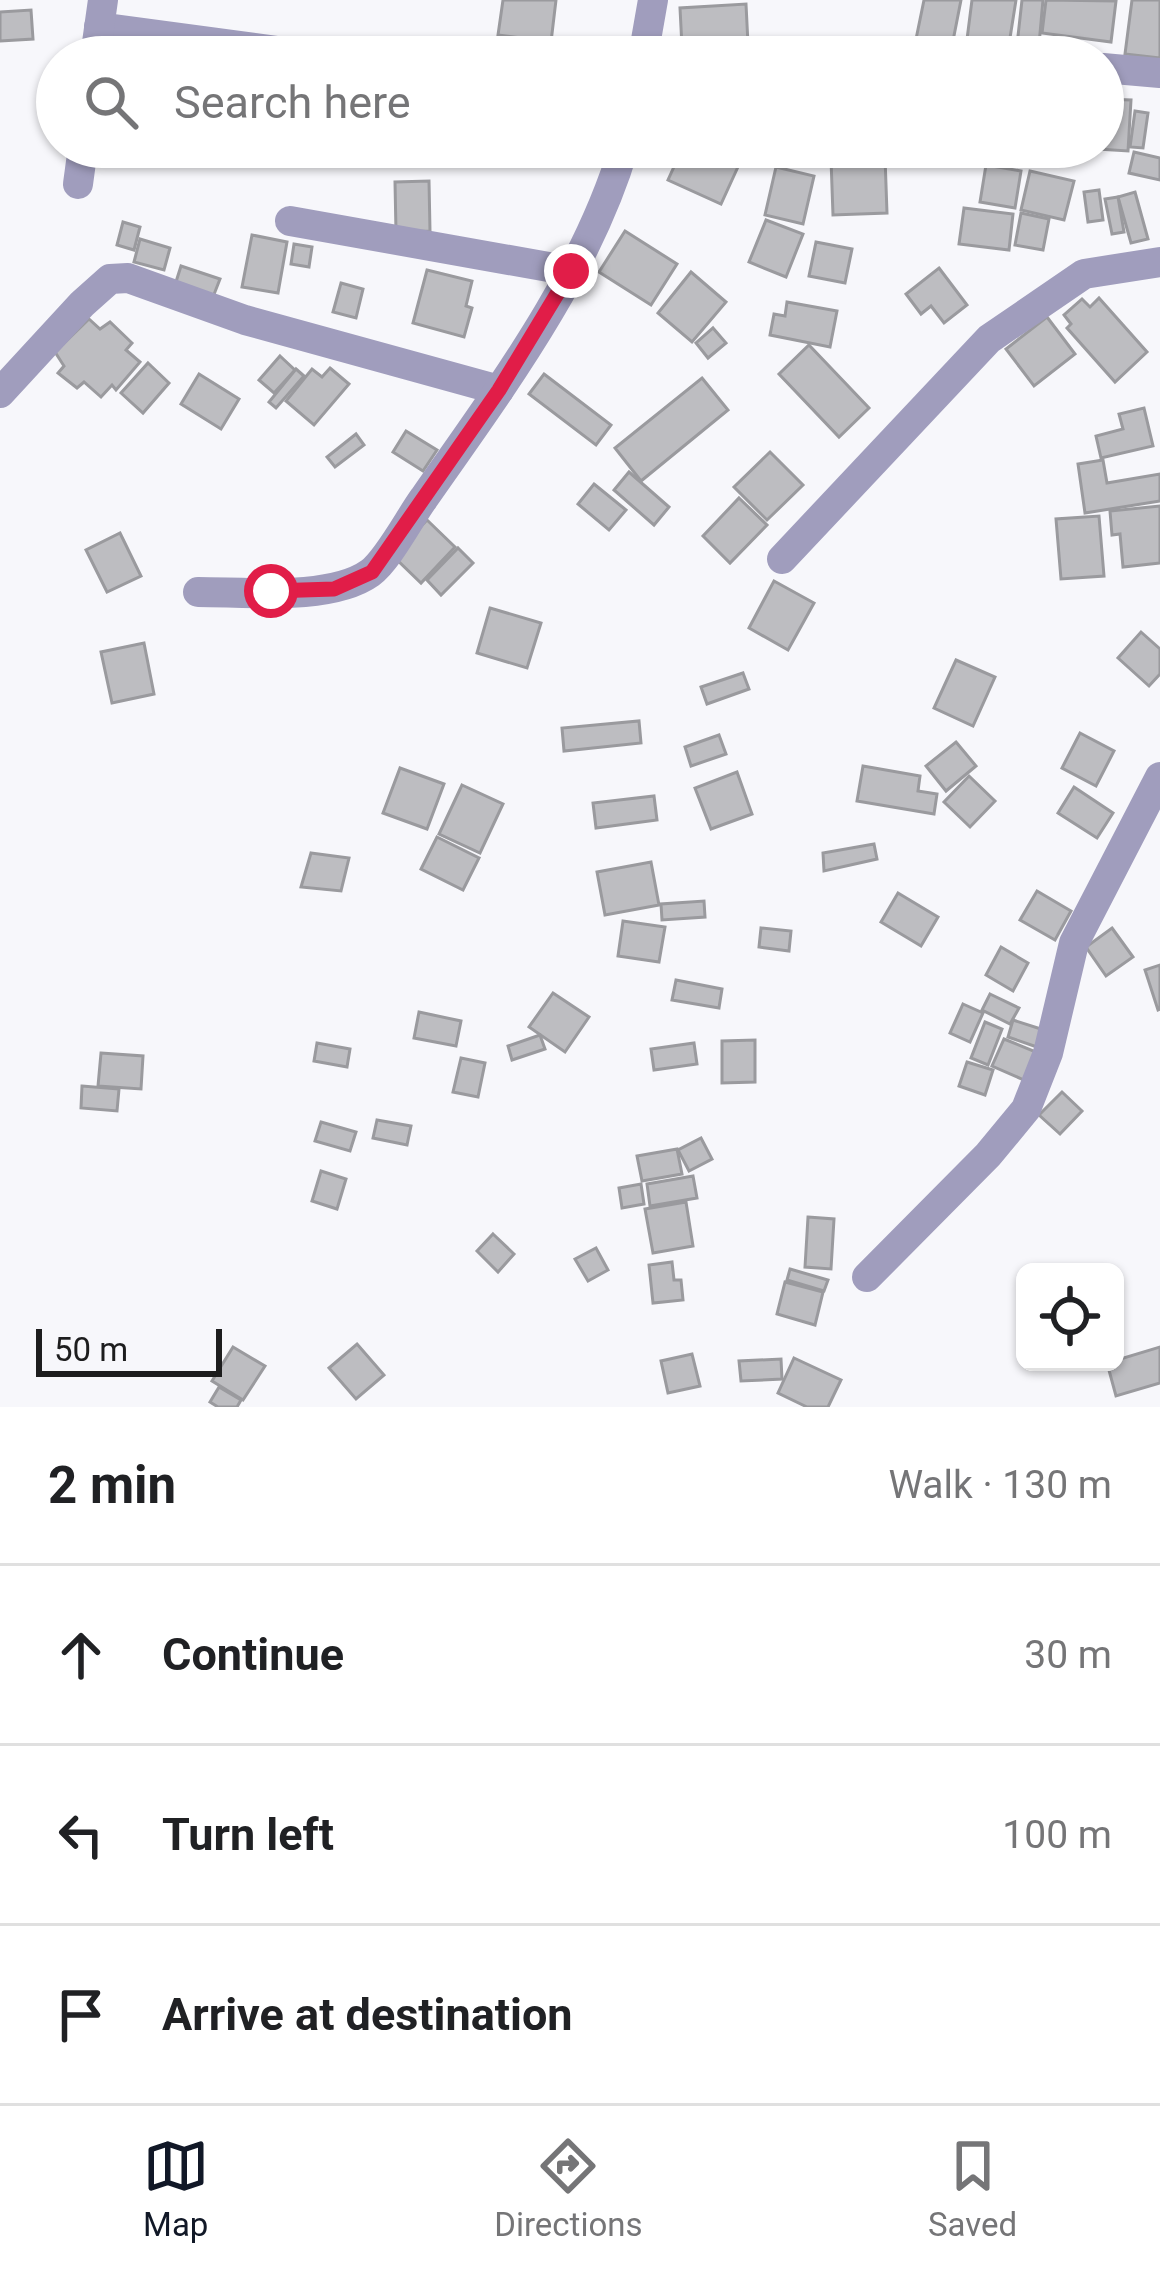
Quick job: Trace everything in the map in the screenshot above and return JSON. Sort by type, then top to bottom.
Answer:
[{"type":"street","points":[[647,36],[653,0]]},
{"type":"street","points":[[99,28],[161,36]]},
{"type":"street","points":[[1124,70],[1160,73]]},
{"type":"street","points":[[78,184],[80,168]]},
{"type":"street","points":[[198,592],[334,589],[372,572],[499,390],[571,271],[608,200],[618,168]]},
{"type":"street","points":[[290,220],[571,271]]},
{"type":"street","points":[[782,559],[989,339],[1084,274],[1160,262]]},
{"type":"street","points":[[0,393],[82,304],[110,279],[128,278],[245,320],[499,390]]},
{"type":"street","points":[[868,1277],[988,1155],[1026,1109],[1048,1053],[1074,944],[1160,778]]},
{"type":"building","points":[[503,0],[556,0],[552,36],[498,35]]},
{"type":"building","points":[[924,0],[961,0],[954,36],[917,36]]},
{"type":"building","points":[[972,0],[1016,0],[1010,36],[967,36]]},
{"type":"building","points":[[1022,0],[1043,0],[1040,36],[1018,36]]},
{"type":"building","points":[[1046,0],[1116,1],[1112,36],[1042,33]]},
{"type":"building","points":[[1132,0],[1160,0],[1160,58],[1125,54]]},
{"type":"building","points":[[746,4],[748,36],[681,36],[680,8]]},
{"type":"building","points":[[31,10],[33,39],[0,41],[0,12]]},
{"type":"building","points":[[1124,100],[1131,100],[1128,151],[1124,151]]},
{"type":"building","points":[[1135,111],[1148,113],[1143,148],[1130,147]]},
{"type":"building","points":[[1134,152],[1160,158],[1160,180],[1129,173]]},
{"type":"building","points":[[673,168],[737,168],[721,204],[668,180]]},
{"type":"building","points":[[776,168],[814,176],[803,224],[765,215]]},
{"type":"building","points":[[831,168],[885,168],[887,213],[833,215]]},
{"type":"building","points":[[986,168],[1021,171],[1015,208],[980,202]]},
{"type":"building","points":[[1030,171],[1074,181],[1064,220],[1021,210]]},
{"type":"building","points":[[429,181],[430,231],[396,232],[395,182]]},
{"type":"building","points":[[1099,190],[1103,220],[1088,222],[1084,192]]},
{"type":"building","points":[[1135,192],[1148,239],[1131,243],[1118,197]]},
{"type":"building","points":[[1118,197],[1124,232],[1112,234],[1105,199]]},
{"type":"building","points":[[964,208],[1013,214],[1009,250],[959,244]]},
{"type":"building","points":[[1021,213],[1049,219],[1043,250],[1015,245]]},
{"type":"building","points":[[766,220],[803,234],[786,277],[749,262]]},
{"type":"building","points":[[123,222],[140,227],[134,250],[117,245]]},
{"type":"building","points":[[625,231],[677,264],[651,305],[599,272]]},
{"type":"building","points":[[252,235],[287,242],[278,293],[242,287]]},
{"type":"building","points":[[140,239],[170,248],[164,270],[134,262]]},
{"type":"building","points":[[816,242],[852,249],[845,283],[809,276]]},
{"type":"building","points":[[294,244],[312,247],[309,267],[291,264]]},
{"type":"building","points":[[181,266],[220,279],[213,297],[175,285]]},
{"type":"building","points":[[939,268],[967,305],[944,323],[931,306],[921,314],[906,294]]},
{"type":"building","points":[[427,270],[472,281],[466,306],[472,308],[464,337],[413,323]]},
{"type":"building","points":[[691,272],[726,302],[692,342],[658,313]]},
{"type":"building","points":[[341,283],[363,289],[356,318],[333,312]]},
{"type":"building","points":[[1099,298],[1147,352],[1115,382],[1067,328],[1071,324],[1064,315],[1082,299],[1090,307]]},
{"type":"building","points":[[787,302],[837,311],[830,347],[770,335],[774,314],[785,316]]},
{"type":"building","points":[[1047,317],[1075,354],[1034,386],[1006,349]]},
{"type":"building","points":[[89,319],[100,329],[110,322],[132,343],[126,350],[140,362],[116,390],[112,385],[101,397],[84,382],[77,388],[58,373],[64,366],[55,352]]},
{"type":"building","points":[[713,328],[726,343],[708,358],[696,343]]},
{"type":"building","points":[[809,345],[869,408],[839,437],[779,374]]},
{"type":"building","points":[[280,356],[295,370],[274,393],[259,380]]},
{"type":"building","points":[[148,363],[169,383],[143,413],[121,393]]},
{"type":"building","points":[[330,368],[349,384],[314,425],[286,401],[312,369],[322,377]]},
{"type":"building","points":[[296,369],[304,376],[276,408],[269,402]]},
{"type":"building","points":[[199,374],[239,399],[221,429],[181,404]]},
{"type":"building","points":[[544,374],[611,425],[596,445],[529,394]]},
{"type":"building","points":[[702,378],[728,410],[641,481],[615,448]]},
{"type":"building","points":[[1144,408],[1153,446],[1101,458],[1096,436],[1123,429],[1119,414]]},
{"type":"building","points":[[406,431],[437,450],[423,471],[393,452]]},
{"type":"building","points":[[356,434],[364,445],[335,467],[327,457]]},
{"type":"building","points":[[770,452],[803,485],[767,520],[734,487]]},
{"type":"building","points":[[1103,460],[1107,483],[1160,474],[1160,501],[1085,513],[1078,464]]},
{"type":"building","points":[[629,472],[669,507],[654,525],[614,490]]},
{"type":"building","points":[[594,484],[626,510],[609,530],[578,504]]},
{"type":"building","points":[[739,498],[767,525],[730,563],[703,536]]},
{"type":"building","points":[[1160,506],[1160,563],[1123,567],[1120,534],[1112,535],[1110,511]]},
{"type":"building","points":[[1099,516],[1104,576],[1061,579],[1056,519]]},
{"type":"building","points":[[427,520],[455,547],[421,583],[393,556]]},
{"type":"building","points":[[120,533],[141,576],[107,592],[86,550]]},
{"type":"building","points":[[458,548],[473,563],[441,595],[427,580]]},
{"type":"building","points":[[774,581],[814,603],[788,650],[749,628]]},
{"type":"building","points":[[490,608],[541,623],[527,668],[477,653]]},
{"type":"building","points":[[1141,632],[1160,649],[1160,674],[1149,686],[1118,658]]},
{"type":"building","points":[[144,643],[154,694],[112,703],[101,652]]},
{"type":"building","points":[[956,660],[995,677],[973,726],[934,708]]},
{"type":"building","points":[[743,673],[749,689],[707,704],[701,687]]},
{"type":"building","points":[[639,721],[641,743],[564,751],[562,728]]},
{"type":"building","points":[[1080,733],[1114,751],[1096,786],[1062,768]]},
{"type":"building","points":[[719,735],[726,754],[691,766],[685,747]]},
{"type":"building","points":[[956,742],[976,766],[946,791],[926,766]]},
{"type":"building","points":[[863,766],[920,776],[918,791],[937,794],[934,814],[857,801]]},
{"type":"building","points":[[400,768],[444,784],[427,829],[383,813]]},
{"type":"building","points":[[737,772],[752,814],[711,829],[695,788]]},
{"type":"building","points":[[969,776],[995,801],[970,827],[944,802]]},
{"type":"building","points":[[462,785],[503,804],[480,853],[439,834]]},
{"type":"building","points":[[1074,787],[1113,813],[1097,838],[1058,813]]},
{"type":"building","points":[[654,796],[657,820],[596,828],[593,803]]},
{"type":"building","points":[[437,837],[479,858],[463,890],[421,869]]},
{"type":"building","points":[[874,844],[877,859],[824,871],[823,853]]},
{"type":"building","points":[[311,853],[349,858],[341,891],[301,887]]},
{"type":"building","points":[[651,862],[659,905],[605,915],[597,872]]},
{"type":"building","points":[[1037,891],[1071,911],[1055,940],[1020,920]]},
{"type":"building","points":[[898,893],[938,917],[921,946],[881,922]]},
{"type":"building","points":[[704,901],[705,917],[662,920],[661,904]]},
{"type":"building","points":[[623,921],[665,927],[659,962],[618,956]]},
{"type":"building","points":[[761,928],[791,931],[789,951],[759,947]]},
{"type":"building","points":[[1112,928],[1133,957],[1106,976],[1086,947]]},
{"type":"building","points":[[1001,947],[1028,963],[1013,991],[986,975]]},
{"type":"building","points":[[1160,965],[1160,1009],[1158,1010],[1145,970]]},
{"type":"building","points":[[676,980],[722,989],[719,1008],[672,1000]]},
{"type":"building","points":[[553,993],[589,1017],[565,1052],[529,1027]]},
{"type":"building","points":[[990,994],[1019,1008],[1010,1024],[982,1010]]},
{"type":"building","points":[[963,1004],[983,1013],[970,1042],[950,1033]]},
{"type":"building","points":[[419,1012],[461,1021],[456,1046],[414,1038]]},
{"type":"building","points":[[1013,1020],[1044,1030],[1037,1047],[1008,1037]]},
{"type":"building","points":[[985,1022],[1002,1029],[988,1065],[971,1058]]},
{"type":"building","points":[[540,1035],[545,1049],[512,1060],[508,1046]]},
{"type":"building","points":[[1004,1039],[1036,1052],[1024,1080],[992,1066]]},
{"type":"building","points":[[755,1040],[755,1082],[722,1083],[722,1041]]},
{"type":"building","points":[[317,1043],[350,1049],[347,1067],[314,1061]]},
{"type":"building","points":[[694,1043],[697,1064],[654,1070],[651,1049]]},
{"type":"building","points":[[101,1053],[143,1056],[141,1089],[98,1086]]},
{"type":"building","points":[[461,1058],[485,1063],[478,1097],[453,1092]]},
{"type":"building","points":[[967,1062],[993,1070],[985,1095],[959,1086]]},
{"type":"building","points":[[82,1086],[119,1089],[117,1111],[81,1108]]},
{"type":"building","points":[[1062,1092],[1082,1111],[1060,1134],[1039,1115]]},
{"type":"building","points":[[377,1120],[411,1126],[407,1145],[373,1138]]},
{"type":"building","points":[[321,1122],[356,1132],[350,1151],[315,1141]]},
{"type":"building","points":[[701,1138],[712,1159],[689,1171],[678,1150]]},
{"type":"building","points":[[677,1149],[682,1174],[642,1181],[637,1156]]},
{"type":"building","points":[[321,1171],[346,1179],[337,1209],[312,1201]]},
{"type":"building","points":[[693,1176],[697,1198],[650,1206],[647,1184]]},
{"type":"building","points":[[641,1184],[644,1204],[622,1208],[619,1188]]},
{"type":"building","points":[[686,1202],[693,1246],[653,1253],[645,1209]]},
{"type":"building","points":[[808,1217],[834,1219],[831,1269],[805,1267]]},
{"type":"building","points":[[493,1234],[514,1254],[498,1272],[477,1251]]},
{"type":"building","points":[[596,1248],[608,1270],[588,1281],[575,1259]]},
{"type":"building","points":[[672,1262],[674,1280],[681,1280],[683,1300],[653,1303],[649,1265]]},
{"type":"building","points":[[790,1269],[828,1280],[824,1291],[787,1280]]},
{"type":"building","points":[[785,1282],[823,1292],[815,1325],[777,1314]]},
{"type":"building","points":[[357,1344],[384,1375],[356,1399],[329,1368]]},
{"type":"building","points":[[233,1347],[265,1366],[243,1400],[212,1381]]},
{"type":"building","points":[[1160,1347],[1160,1383],[1116,1396],[1109,1371],[1124,1371],[1124,1358]]},
{"type":"building","points":[[692,1354],[700,1386],[668,1393],[661,1361]]},
{"type":"building","points":[[794,1358],[841,1380],[828,1407],[807,1407],[778,1393]]},
{"type":"building","points":[[781,1359],[782,1379],[741,1381],[739,1361]]},
{"type":"building","points":[[219,1387],[241,1400],[237,1407],[210,1402]]},
{"type":"route","points":[[271,591],[334,589],[372,572],[499,390],[571,271]]}]
